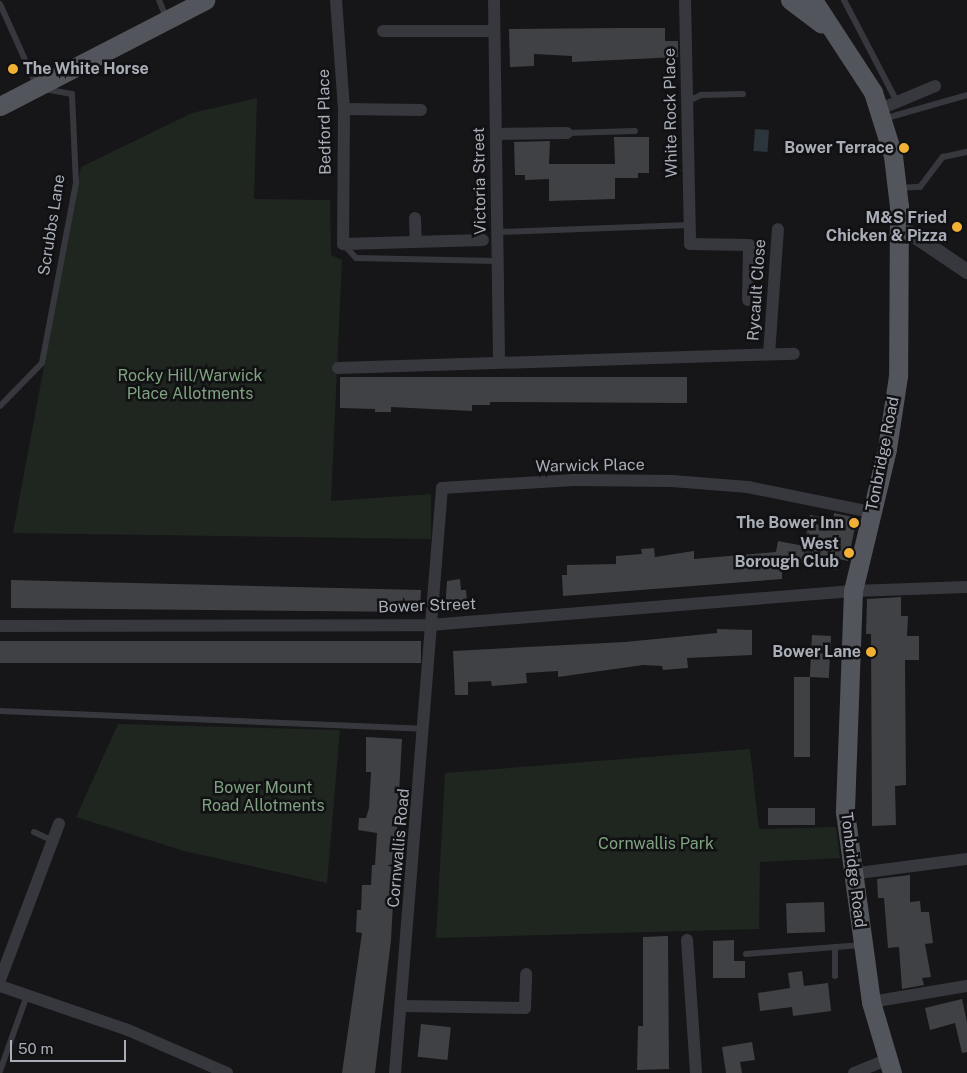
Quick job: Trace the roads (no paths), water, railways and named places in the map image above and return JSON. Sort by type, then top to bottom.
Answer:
[{"type":"main road","points":[[0,106],[39,88],[166,18],[205,0]]},
{"type":"main road","points":[[790,0],[828,29]]},
{"type":"main road","name":"Tonbridge Road","points":[[813,0],[828,29],[872,92],[893,156],[897,188],[900,232],[898,376],[887,449],[853,591],[845,812],[851,874],[871,1002],[889,1067]]},
{"type":"street","name":"Bedford Place","points":[[336,0],[344,109],[343,244]]},
{"type":"street","name":"Victoria Street","points":[[494,0],[499,361]]},
{"type":"street","name":"White Rock Place","points":[[686,0],[686,102],[690,244],[748,245],[748,300]]},
{"type":"street","points":[[383,31],[493,31]]},
{"type":"street","points":[[880,115],[897,102],[935,86]]},
{"type":"street","points":[[344,109],[421,110]]},
{"type":"street","points":[[496,134],[567,133]]},
{"type":"street","points":[[415,218],[416,241]]},
{"type":"street","name":"Rycault Close","points":[[769,354],[778,229]]},
{"type":"street","points":[[900,232],[967,271]]},
{"type":"street","points":[[343,244],[483,240]]},
{"type":"street","name":"Rycault Close","points":[[499,361],[794,354]]},
{"type":"street","points":[[338,368],[499,361]]},
{"type":"street","name":"Warwick Place","points":[[430,625],[442,488],[574,480],[672,481],[748,487],[871,512]]},
{"type":"street","points":[[853,591],[967,586]]},
{"type":"street","name":"Bower Street","points":[[0,626],[430,625],[853,591]]},
{"type":"street","name":"Cornwallis Road","points":[[395,1073],[424,729],[430,625]]},
{"type":"street","points":[[0,980],[59,824]]},
{"type":"street","points":[[851,874],[967,859]]},
{"type":"street","points":[[687,940],[696,1073]]},
{"type":"street","points":[[402,1006],[525,1008],[526,974]]},
{"type":"street","points":[[0,986],[128,1030],[227,1073]]},
{"type":"street","points":[[871,1002],[967,986]]},
{"type":"street","points":[[854,1073],[889,1067]]},
{"type":"lane","points":[[159,0],[166,18]]},
{"type":"lane","points":[[844,0],[897,102]]},
{"type":"lane","points":[[0,4],[39,88]]},
{"type":"lane","name":"Scrubbs Lane","points":[[0,406],[42,364],[76,182],[72,94],[39,88]]},
{"type":"lane","points":[[686,102],[701,96],[743,94]]},
{"type":"lane","points":[[880,115],[941,100],[950,102],[967,95]]},
{"type":"lane","points":[[567,133],[635,131]]},
{"type":"lane","points":[[897,188],[920,187],[943,157],[967,152]]},
{"type":"lane","points":[[498,232],[689,225]]},
{"type":"lane","points":[[844,237],[900,232]]},
{"type":"lane","points":[[343,244],[356,258],[497,261]]},
{"type":"lane","points":[[0,711],[424,729]]},
{"type":"lane","points":[[34,832],[52,840]]},
{"type":"lane","points":[[746,954],[863,945]]},
{"type":"lane","points":[[835,947],[835,976]]},
{"type":"lane","points":[[0,1071],[27,995]]},
{"type":"place","name":"The White Horse","points":[[13,69]]},
{"type":"place","name":"Bower Terrace","points":[[904,148]]},
{"type":"place","name":"M&S Fried Chicken & Pizza","points":[[957,227]]},
{"type":"place","name":"The Bower Inn","points":[[854,523]]},
{"type":"place","name":"West Borough Club","points":[[849,553]]},
{"type":"place","name":"Bower Lane","points":[[871,652]]},
{"type":"park label","name":"Rocky Hill/Warwick Place Allotments","points":[[190,385]]},
{"type":"park label","name":"Bower Mount Road Allotments","points":[[263,797]]},
{"type":"park label","name":"Cornwallis Park","points":[[656,844]]}]
